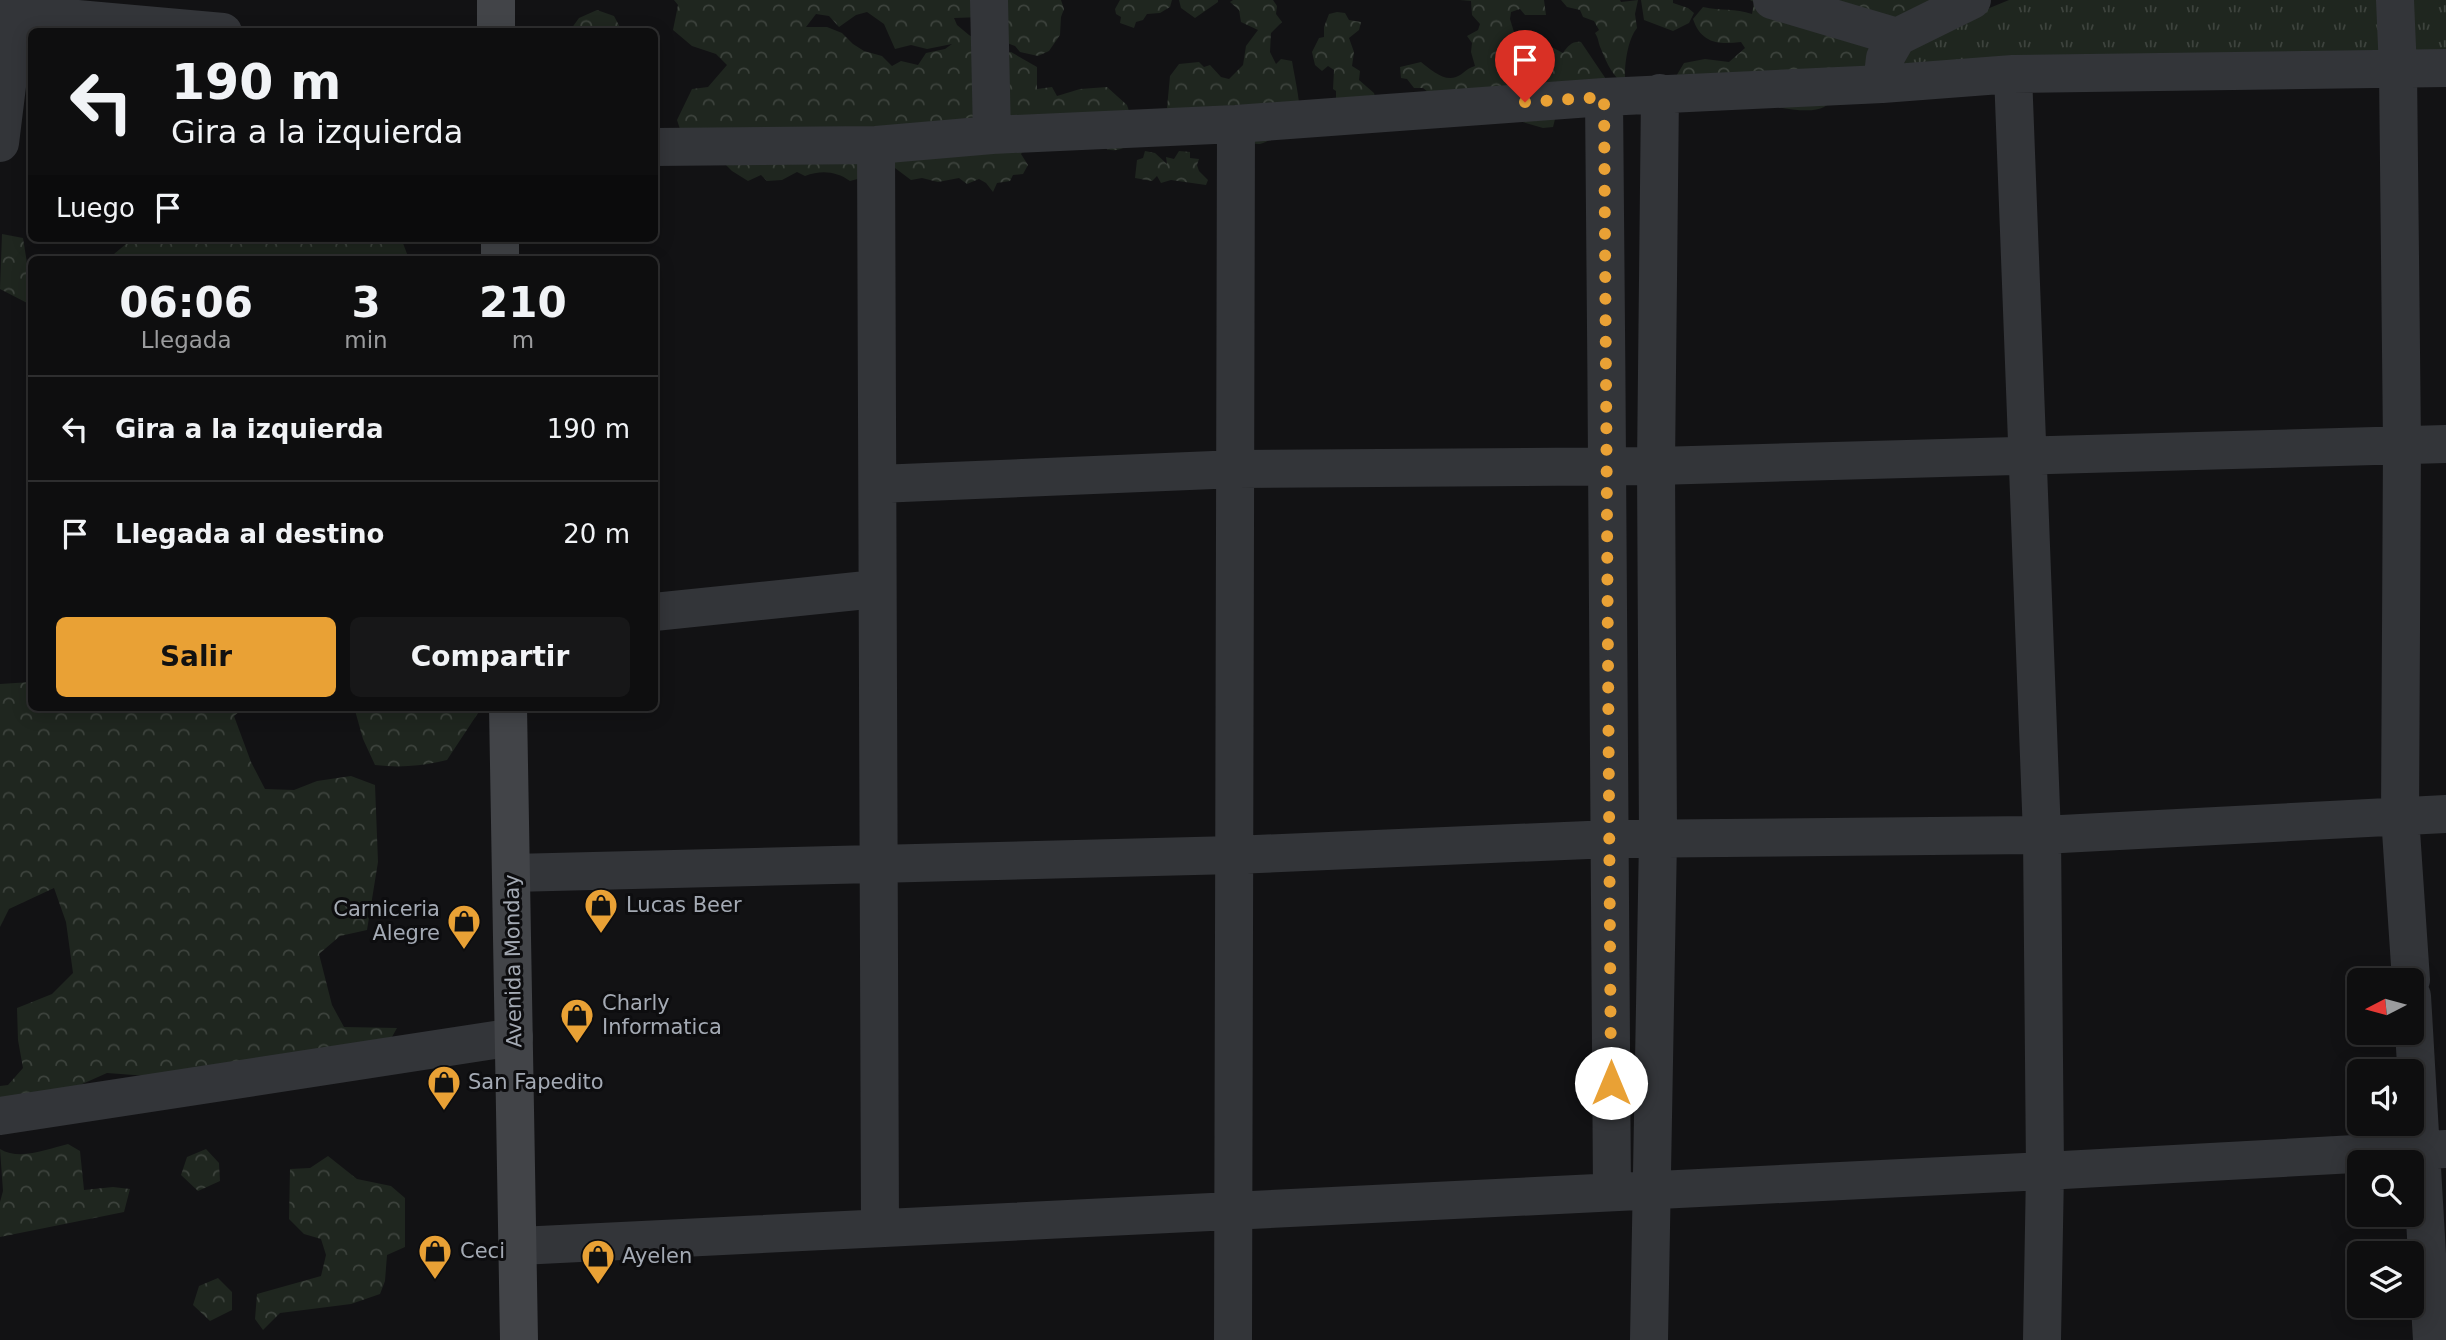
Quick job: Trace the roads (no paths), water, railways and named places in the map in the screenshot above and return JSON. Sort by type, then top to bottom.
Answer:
[{"type":"main road","points":[[496,0],[496,28]]},
{"type":"main road","name":"Avenida Monday","points":[[508,711],[519,1340]]},
{"type":"street","points":[[989,0],[992,135]]},
{"type":"street","points":[[1772,0],[1897,37]]},
{"type":"street","points":[[1882,84],[1885,58],[1897,37],[1972,0]]},
{"type":"street","points":[[2395,0],[2402,444],[2400,816],[2409,968]]},
{"type":"street","points":[[0,143],[8,12],[180,28]]},
{"type":"street","points":[[658,147],[876,145],[992,135],[1236,124],[1660,93],[1882,84],[2013,74],[2446,68]]},
{"type":"street","points":[[2013,74],[2042,835],[2045,1171],[2042,1340]]},
{"type":"street","points":[[1649,1340],[1658,839],[1656,466],[1660,93]]},
{"type":"street","points":[[1604,97],[1612,1192]]},
{"type":"street","points":[[1233,1340],[1236,124]]},
{"type":"street","points":[[876,145],[880,1228]]},
{"type":"street","points":[[878,484],[1237,469],[1656,466],[2446,444]]},
{"type":"street","points":[[658,612],[876,589]]},
{"type":"street","points":[[512,873],[1234,855],[1611,839],[2042,835],[2446,814]]},
{"type":"street","points":[[0,1116],[514,1037]]},
{"type":"street","points":[[2419,1045],[2434,1149],[2432,1340]]},
{"type":"street","points":[[519,1246],[1652,1191],[2434,1149]]},
{"type":"place","name":"Lucas Beer","points":[[601,935]]},
{"type":"place","name":"Carniceria Alegre","points":[[464,951]]},
{"type":"place","name":"Charly Informatica","points":[[577,1045]]},
{"type":"place","name":"San Fapedito","points":[[444,1112]]},
{"type":"place","name":"Ceci","points":[[435,1281]]},
{"type":"place","name":"Ayelen","points":[[598,1286]]}]
